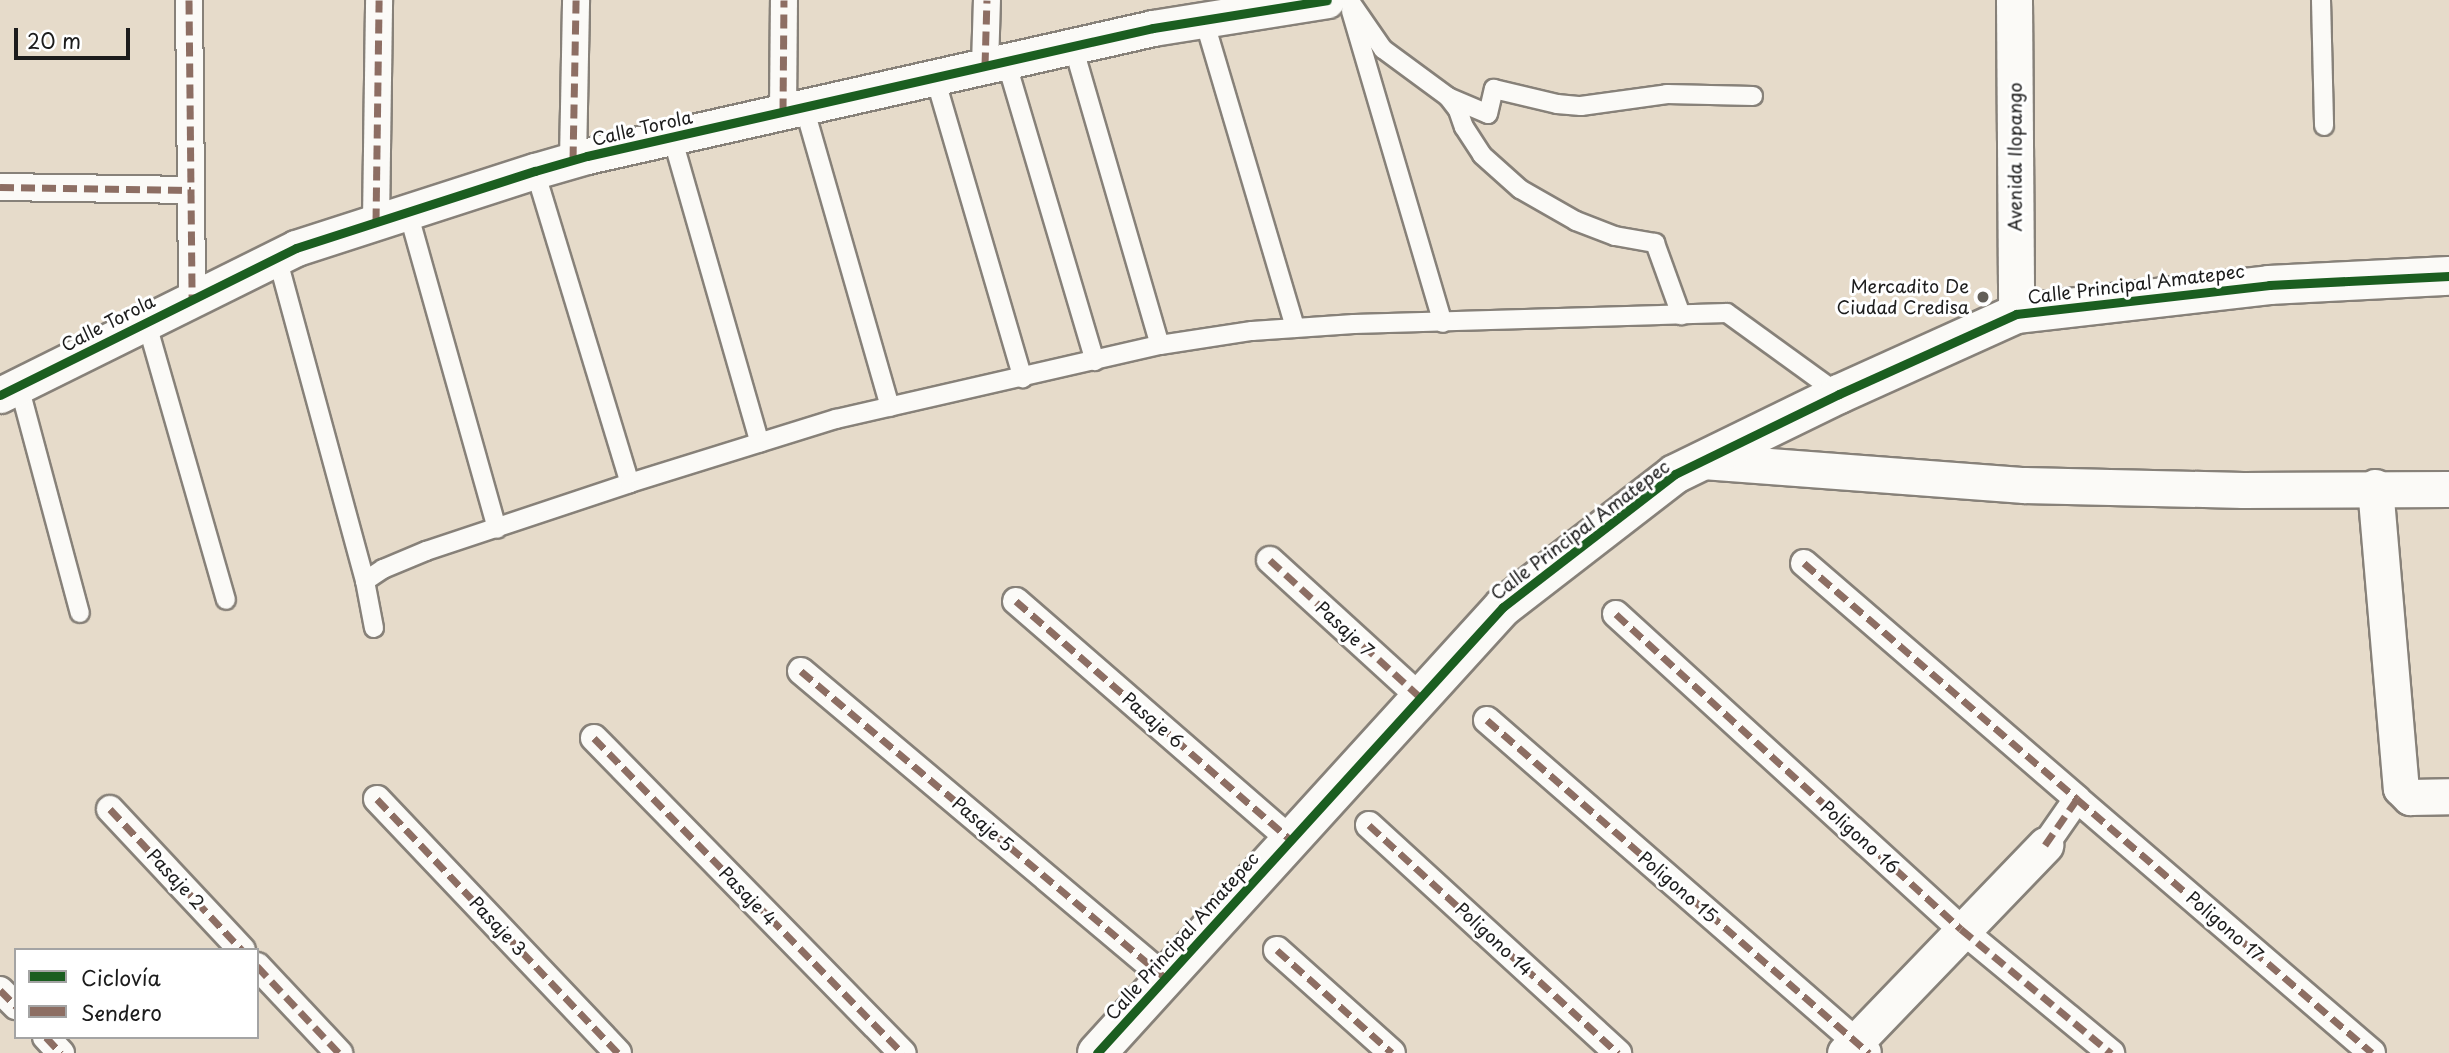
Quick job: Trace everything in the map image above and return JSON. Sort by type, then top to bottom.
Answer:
[{"type":"street","points":[[189,0],[192,299]]},
{"type":"street","points":[[379,0],[392,217]]},
{"type":"street","points":[[573,160],[576,0]]},
{"type":"street","points":[[784,0],[793,110]]},
{"type":"street","points":[[987,0],[996,64]]},
{"type":"street","name":"Calle Torola","points":[[10,391],[146,321],[324,237],[534,171],[1073,46],[1204,20],[1326,0]]},
{"type":"street","name":"Avenida Ilopango","points":[[2014,0],[2016,314]]},
{"type":"street","points":[[0,187],[191,190]]},
{"type":"street","name":"Calle Principal Amatepec","points":[[1097,1053],[1503,607],[1675,474],[1839,394],[2016,314],[2269,285],[2449,276]]},
{"type":"street","points":[[1703,461],[2024,485],[2449,489]]},
{"type":"street","points":[[2375,487],[2401,788],[2410,797],[2449,796]]},
{"type":"street","name":"Pasaje 7","points":[[1270,560],[1420,697]]},
{"type":"street","name":"Poligono 17","points":[[1804,563],[2372,1053]]},
{"type":"street","name":"Pasaje 6","points":[[1016,601],[1290,839]]},
{"type":"street","name":"Poligono 16","points":[[1616,614],[1961,929],[2110,1053]]},
{"type":"street","name":"Pasaje 5","points":[[801,671],[1165,978]]},
{"type":"street","name":"Poligono 15","points":[[1487,720],[1857,1049]]},
{"type":"street","name":"Pasaje 4","points":[[594,738],[902,1053]]},
{"type":"street","name":"Pasaje 3","points":[[377,799],[618,1053]]},
{"type":"street","points":[[1857,1049],[1961,929],[2045,845],[2077,799]]},
{"type":"street","name":"Pasaje 2","points":[[110,809],[240,948]]},
{"type":"street","name":"Poligono 14","points":[[1369,825],[1618,1053]]},
{"type":"street","points":[[1277,950],[1392,1053]]},
{"type":"street","points":[[259,968],[340,1053]]},
{"type":"street","points":[[0,990],[14,1004]]},
{"type":"street","points":[[48,1039],[61,1053]]},
{"type":"lane","points":[[1348,0],[1383,49],[1448,97],[1488,114],[1494,89],[1557,104],[1581,106],[1667,94],[1753,96]]},
{"type":"lane","points":[[1348,0],[1443,323]]},
{"type":"lane","points":[[2321,0],[2324,126]]},
{"type":"lane","points":[[1204,20],[1296,328]]},
{"type":"lane","points":[[1073,46],[1160,345]]},
{"type":"lane","points":[[996,64],[1095,360]]},
{"type":"lane","points":[[935,78],[1023,378]]},
{"type":"lane","points":[[1448,97],[1482,155],[1520,189],[1576,222],[1615,236],[1655,243],[1681,315]]},
{"type":"lane","points":[[793,110],[890,407]]},
{"type":"lane","points":[[672,137],[760,443]]},
{"type":"lane","points":[[534,171],[629,483]]},
{"type":"lane","points":[[392,217],[497,530]]},
{"type":"lane","points":[[277,257],[365,581],[374,628]]},
{"type":"lane","points":[[365,581],[383,569],[426,551],[497,530],[629,483],[835,419],[1160,345],[1252,331],[1727,313],[1839,394]]},
{"type":"lane","points":[[146,321],[226,600]]},
{"type":"lane","points":[[10,391],[80,613]]},
{"type":"marked path","points":[[189,0],[192,299]]},
{"type":"marked path","points":[[376,222],[379,0]]},
{"type":"marked path","points":[[573,160],[576,0]]},
{"type":"marked path","points":[[783,112],[784,0]]},
{"type":"marked path","points":[[985,66],[987,0]]},
{"type":"marked path","points":[[0,187],[191,190]]},
{"type":"marked path","points":[[1270,560],[1420,697]]},
{"type":"marked path","points":[[1804,563],[2077,799],[2045,845]]},
{"type":"marked path","points":[[1016,601],[1290,839]]},
{"type":"marked path","points":[[1616,614],[1961,929],[2111,1053]]},
{"type":"marked path","points":[[801,671],[1165,978]]},
{"type":"marked path","points":[[1487,720],[1869,1053]]},
{"type":"marked path","points":[[594,738],[903,1053]]},
{"type":"marked path","points":[[377,799],[618,1053]]},
{"type":"marked path","points":[[2077,799],[2372,1053]]},
{"type":"marked path","points":[[110,809],[240,948]]},
{"type":"marked path","points":[[1369,825],[1618,1053]]},
{"type":"marked path","points":[[1277,950],[1392,1053]]},
{"type":"marked path","points":[[259,968],[339,1053]]},
{"type":"marked path","points":[[0,990],[14,1004]]},
{"type":"marked path","points":[[48,1039],[61,1053]]},
{"type":"cycle path","points":[[0,395],[296,248],[535,171],[587,156],[1153,28],[1327,0]]},
{"type":"cycle path","points":[[1097,1053],[1503,607],[1675,474],[1839,394],[2016,314],[2269,285],[2449,276]]},
{"type":"place","name":"Mercadito De Ciudad Credisa","points":[[1983,297]]}]
